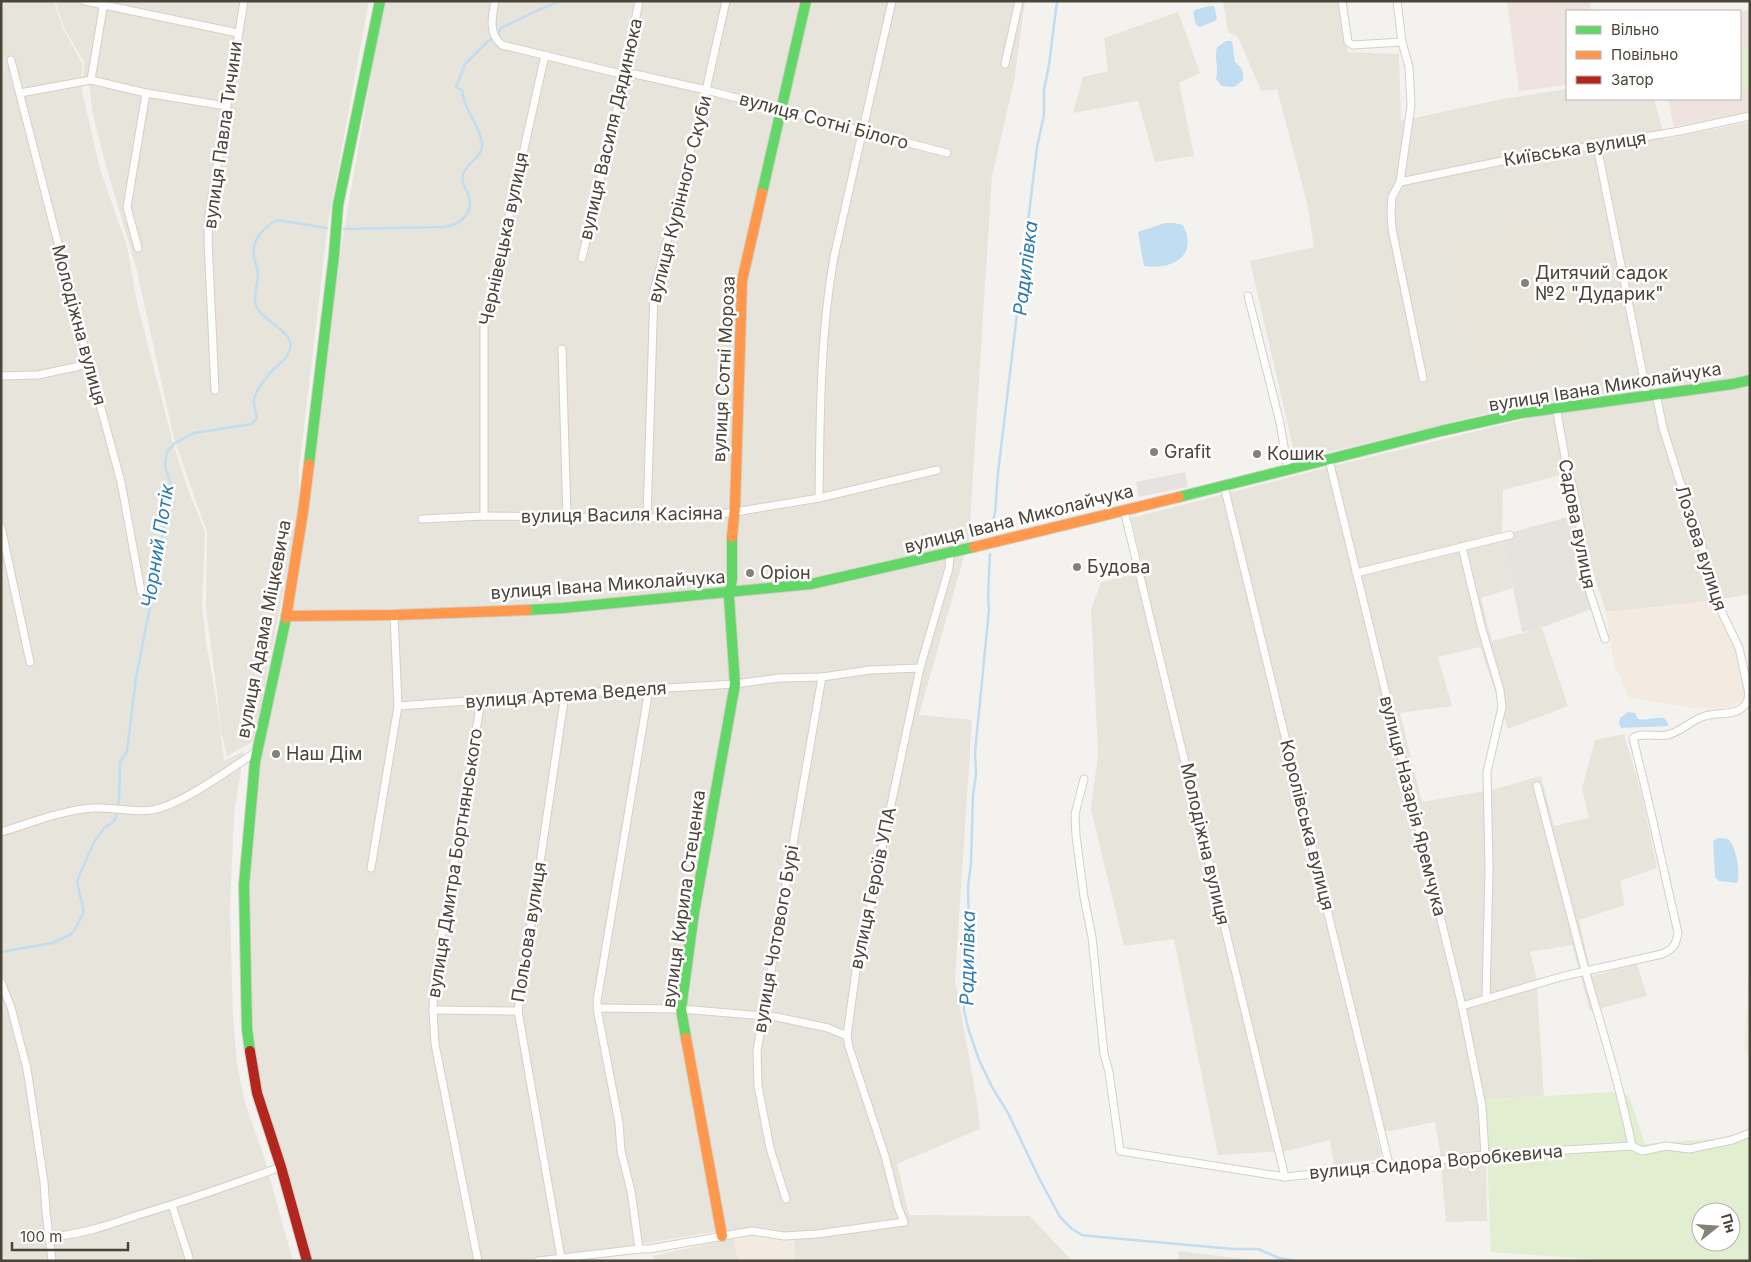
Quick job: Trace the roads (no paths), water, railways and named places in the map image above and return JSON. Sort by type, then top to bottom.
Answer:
[{"type":"street","points":[[85,1],[104,3],[238,33]]},
{"type":"street","name":"вулиця Павла Тичини","points":[[214,390],[208,240],[209,216],[244,1]]},
{"type":"street","name":"вулиця Адама Міцкевича","points":[[307,1261],[258,1093],[247,1029],[244,884],[256,752],[286,616],[303,512],[338,205],[380,1]]},
{"type":"street","name":"вулиця Сотні Білого","points":[[495,1],[492,25],[502,45],[625,74],[635,74],[706,90],[947,153]]},
{"type":"street","name":"вулиця Василя Дядинюка","points":[[582,258],[625,74],[639,1]]},
{"type":"street","name":"вулиця Курінного Скуби","points":[[647,518],[654,291],[706,90],[726,1]]},
{"type":"street","name":"вулиця Сотні Мороза","points":[[735,684],[730,593],[742,281],[806,1]]},
{"type":"street","points":[[818,498],[821,384],[827,298],[834,257],[892,1]]},
{"type":"street","points":[[1005,64],[1019,1]]},
{"type":"street","points":[[1342,1],[1348,42],[1353,45],[1402,42]]},
{"type":"street","points":[[1397,1],[1402,42],[1409,66],[1411,106],[1400,182],[1392,197],[1392,229],[1423,378]]},
{"type":"street","points":[[91,80],[104,3]]},
{"type":"street","name":"Чернівецька вулиця","points":[[484,516],[484,328],[545,55]]},
{"type":"street","name":"Молодіжна вулиця","points":[[11,60],[88,364],[121,482],[141,591]]},
{"type":"street","points":[[20,93],[91,80],[146,93],[226,106]]},
{"type":"street","points":[[138,248],[127,207],[146,93]]},
{"type":"street","name":"Київська вулиця","points":[[1400,182],[1502,161],[1680,131],[1750,116]]},
{"type":"street","name":"Лозова вулиця","points":[[1586,971],[1662,954],[1671,950],[1677,943],[1678,932],[1650,804],[1633,738],[1637,735],[1668,735],[1677,732],[1702,716],[1737,711],[1748,700],[1748,686],[1742,658],[1735,638],[1713,594],[1698,529],[1679,479],[1651,394],[1597,146]]},
{"type":"street","points":[[1248,296],[1280,423],[1288,470]]},
{"type":"street","points":[[562,349],[567,518]]},
{"type":"street","points":[[1,376],[38,375],[88,364]]},
{"type":"street","name":"вулиця Івана Миколайчука","points":[[286,616],[394,615],[563,608],[811,584],[999,541],[1441,431],[1556,407],[1733,384],[1750,380]]},
{"type":"street","name":"Садова вулиця","points":[[1556,407],[1565,457],[1577,505],[1590,590],[1605,639]]},
{"type":"street","name":"вулиця Назарія Яремчука","points":[[1329,460],[1462,1006],[1482,1106],[1485,1154]]},
{"type":"street","name":"вулиця Василя Касіяна","points":[[422,519],[484,516],[647,518],[734,513],[818,498],[937,470]]},
{"type":"street","name":"Королівська вулиця","points":[[1224,486],[1389,1164]]},
{"type":"street","name":"Молодіжна вулиця","points":[[1124,510],[1285,1177]]},
{"type":"street","points":[[1,527],[30,662]]},
{"type":"street","points":[[1356,573],[1510,535]]},
{"type":"street","points":[[1462,547],[1481,626],[1500,690],[1502,707],[1488,772],[1489,869],[1486,999]]},
{"type":"street","name":"вулиця Героїв УПА","points":[[722,1236],[756,1231],[784,1236],[816,1234],[904,1222],[895,1199],[885,1156],[849,1047],[848,1036],[857,963],[867,927],[920,668],[949,568],[950,552]]},
{"type":"street","points":[[371,868],[398,706],[394,615]]},
{"type":"street","name":"вулиця Артема Веделя","points":[[398,706],[735,684],[779,678],[822,677],[870,670],[920,668]]},
{"type":"street","name":"вулиця Чотового Бурі","points":[[786,1199],[770,1148],[758,1086],[757,1051],[822,677]]},
{"type":"street","name":"вулиця Кирила Стеценка","points":[[722,1236],[681,1009],[694,912],[735,684]]},
{"type":"street","points":[[639,1249],[631,1191],[621,1151],[619,1123],[597,1008],[598,990],[649,689]]},
{"type":"street","name":"Польова вулиця","points":[[561,1258],[518,1011],[566,694]]},
{"type":"street","name":"вулиця Дмитра Бортнянського","points":[[478,1261],[435,1044],[433,1010],[436,972],[480,701]]},
{"type":"street","points":[[1,832],[73,810],[111,808],[153,810],[187,795],[256,752]]},
{"type":"street","name":"вулиця Сидора Воробкевича","points":[[1084,779],[1075,814],[1076,836],[1084,897],[1092,937],[1104,1054],[1109,1072],[1120,1151],[1285,1177],[1485,1154],[1632,1146],[1642,1150],[1666,1146],[1689,1149],[1732,1140],[1750,1133]]},
{"type":"street","points":[[1537,786],[1586,971],[1608,1045],[1632,1146]]},
{"type":"street","points":[[1462,1006],[1586,971]]},
{"type":"street","points":[[1,982],[11,1007],[27,1069],[44,1182],[52,1261]]},
{"type":"street","points":[[597,1008],[681,1009],[783,1018],[833,1029],[848,1036]]},
{"type":"street","points":[[433,1010],[518,1011]]},
{"type":"street","points":[[49,1237],[69,1236],[91,1230],[172,1205],[281,1167]]},
{"type":"street","points":[[172,1205],[190,1261]]},
{"type":"street","points":[[538,1261],[639,1249],[649,1250],[722,1236]]},
{"type":"water","points":[[1214,6],[1217,18],[1215,21],[1200,27],[1196,25],[1193,13],[1195,10]]},
{"type":"water","points":[[1226,41],[1232,41],[1235,62],[1243,72],[1243,80],[1234,87],[1222,86],[1216,79],[1217,47]]},
{"type":"water","points":[[1165,223],[1183,225],[1187,236],[1185,253],[1180,259],[1164,266],[1144,266],[1138,232]]},
{"type":"water","points":[[1628,712],[1635,713],[1638,719],[1644,720],[1664,718],[1668,726],[1621,728],[1620,718]]},
{"type":"water","points":[[1718,838],[1725,838],[1732,843],[1738,867],[1737,883],[1719,881],[1715,877],[1713,841]]},
{"type":"waterway","name":"Чорний Потік","points":[[344,229],[443,227],[455,224],[465,217],[470,207],[470,201],[463,183],[463,175],[466,168],[482,148],[478,129],[465,103],[462,90],[456,87],[465,64],[487,42],[498,35],[501,28],[560,1]]},
{"type":"waterway","name":"Радилівка","points":[[990,534],[995,513],[998,473],[1037,147],[1044,115],[1044,90],[1057,1]]},
{"type":"waterway","name":"Чорний Потік","points":[[1,952],[52,943],[70,935],[83,914],[77,882],[80,874],[94,842],[104,828],[113,822],[116,817],[119,798],[120,762],[127,751],[136,678],[171,484],[165,466],[167,452],[175,443],[194,433],[252,424],[257,418],[254,406],[257,392],[290,351],[290,342],[285,333],[266,318],[256,305],[258,270],[254,257],[254,245],[263,230],[277,220],[327,228]]},
{"type":"waterway","name":"Радилівка","points":[[990,554],[989,610],[975,752],[976,775],[973,794],[971,863],[968,887],[969,934],[964,977],[964,1010],[979,1060],[1060,1217],[1072,1229],[1082,1235],[1100,1237],[1233,1249],[1258,1249],[1279,1258],[1296,1261]]},
{"type":"place","name":"Дитячий садок №2 \"Дударик\"","points":[[1525,283]]},
{"type":"place","name":"Grafit","points":[[1154,452]]},
{"type":"place","name":"Кошик","points":[[1257,454]]},
{"type":"place","name":"Будова","points":[[1077,567]]},
{"type":"place","name":"Оріон","points":[[750,573]]},
{"type":"place","name":"Наш Дім","points":[[276,754]]}]
